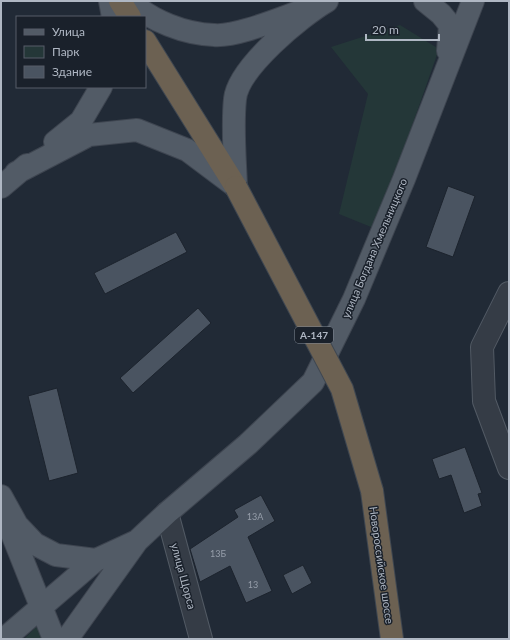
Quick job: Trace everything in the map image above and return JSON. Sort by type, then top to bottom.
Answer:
[{"type":"highway","points":[[120,1],[129,16]]},
{"type":"highway","name":"А-147","points":[[146,43],[236,187]]},
{"type":"highway","name":"Новороссийское шоссе","points":[[236,187],[342,389],[372,491],[392,639]]},
{"type":"main road","points":[[110,1],[113,16]]},
{"type":"main road","name":"А-147","points":[[130,1],[155,19],[184,30],[214,36],[246,30],[324,3]]},
{"type":"main road","points":[[425,1],[441,14],[450,25],[447,64]]},
{"type":"main road","name":"улица Богдана Хмельницкого","points":[[137,541],[167,513],[248,444],[313,382],[357,292],[404,179],[472,1]]},
{"type":"main road","name":"А-147","points":[[236,187],[235,97],[247,72],[265,51],[324,3]]},
{"type":"main road","name":"А-147","points":[[9,180],[81,121],[100,88]]},
{"type":"main road","name":"А-147","points":[[9,180],[89,135],[137,130],[187,150],[236,187]]},
{"type":"main road","points":[[1,496],[17,526],[35,544],[56,555],[96,560]]},
{"type":"main road","points":[[1,506],[54,639]]},
{"type":"main road","points":[[4,639],[40,606],[96,560],[137,541]]},
{"type":"main road","points":[[67,639],[137,541]]},
{"type":"street","points":[[509,293],[482,347],[484,401],[509,468]]},
{"type":"street","name":"улица Щорса","points":[[167,513],[201,639]]},
{"type":"green space","points":[[400,25],[439,49],[376,229],[339,214],[368,94],[331,47]]},
{"type":"green space","points":[[36,627],[45,635],[45,639],[24,639]]},
{"type":"building","points":[[448,186],[475,196],[453,257],[426,247]]},
{"type":"building","points":[[176,232],[187,252],[105,294],[94,273]]},
{"type":"building","points":[[198,308],[211,323],[133,393],[120,378]]},
{"type":"building","points":[[57,388],[78,473],[49,481],[28,396]]},
{"type":"building","points":[[465,447],[482,493],[478,494],[482,506],[464,513],[451,475],[439,479],[432,459]]},
{"type":"building","points":[[261,495],[275,521],[248,537],[272,591],[246,603],[230,566],[200,582],[190,549],[238,517],[234,510]]},
{"type":"building","points":[[303,565],[312,583],[292,594],[283,575]]}]
